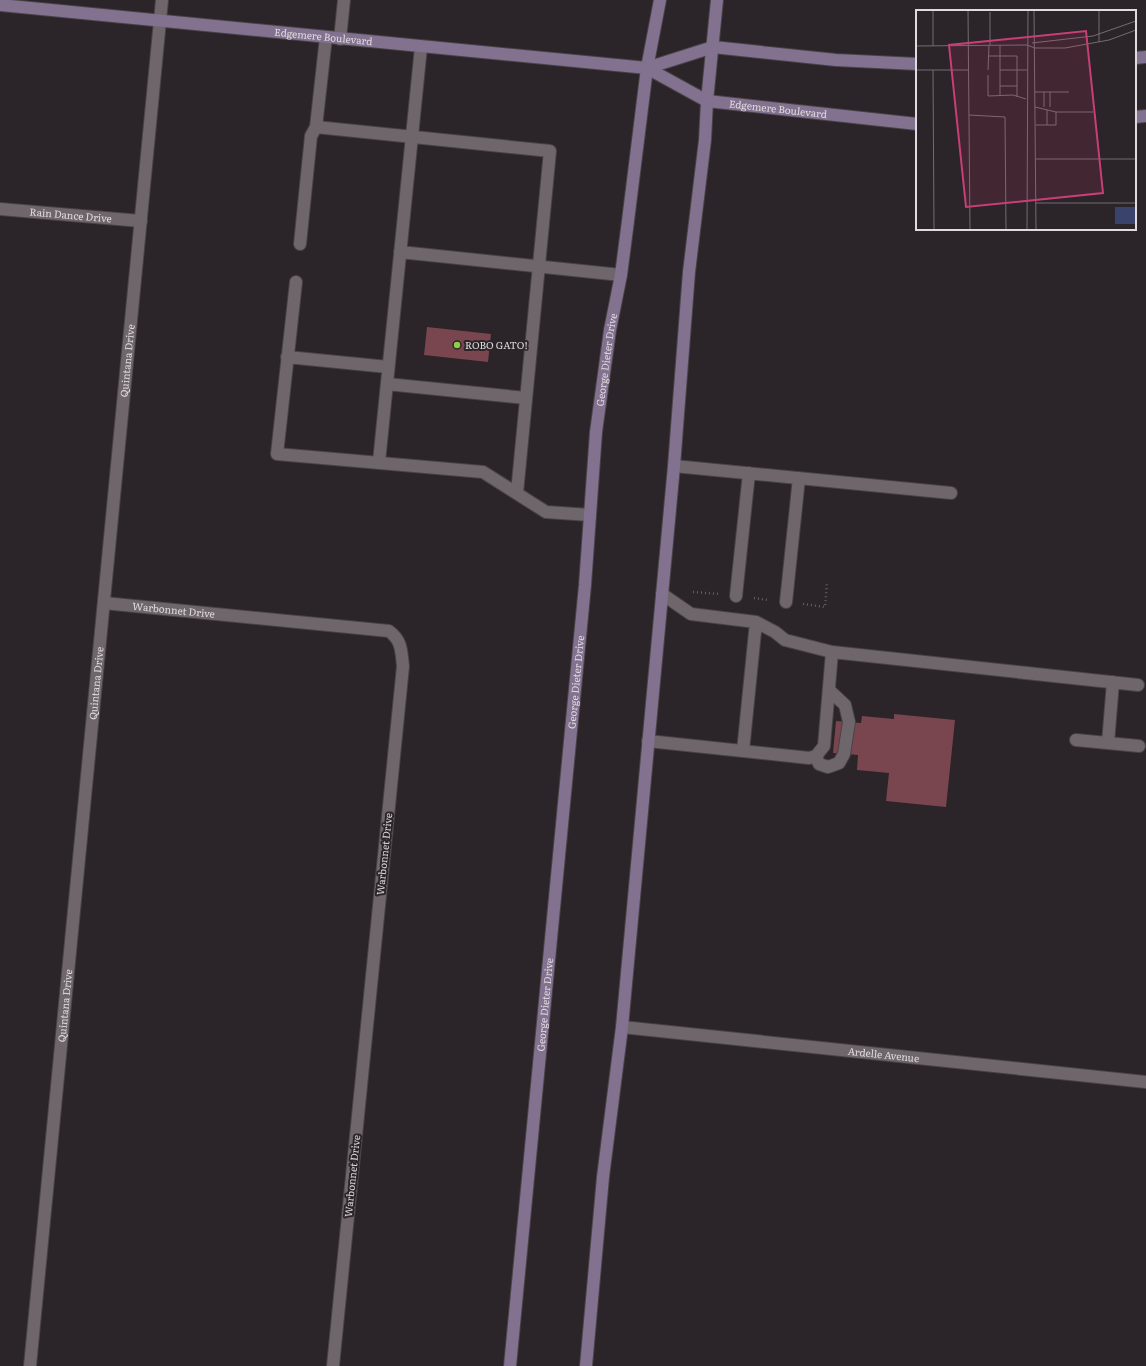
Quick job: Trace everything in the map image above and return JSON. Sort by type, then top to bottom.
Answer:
[{"type":"main road","name":"George Dieter Drive","points":[[510,1366],[585,586],[596,432],[610,330],[620,275],[647,68],[660,0]]},
{"type":"main road","points":[[586,1366],[604,1177],[622,1027],[674,466],[689,272],[705,140],[707,101],[717,0]]},
{"type":"main road","name":"Edgemere Boulevard","points":[[0,5],[647,68],[712,47],[836,60],[916,64]]},
{"type":"main road","points":[[1136,58],[1146,57]]},
{"type":"main road","name":"Edgemere Boulevard","points":[[647,68],[707,101],[916,124]]},
{"type":"main road","points":[[1136,117],[1146,116]]},
{"type":"street","name":"Quintana Drive","points":[[30,1366],[162,0]]},
{"type":"street","points":[[340,39],[344,0]]},
{"type":"street","points":[[300,244],[311,136],[316,127],[326,37]]},
{"type":"street","points":[[379,462],[421,47]]},
{"type":"street","points":[[316,127],[550,151],[517,493]]},
{"type":"street","name":"Rain Dance Drive","points":[[0,209],[141,221]]},
{"type":"street","points":[[400,252],[620,275]]},
{"type":"street","points":[[296,282],[277,454],[483,472],[546,512],[590,515]]},
{"type":"street","points":[[288,357],[388,367]]},
{"type":"street","points":[[387,384],[526,398]]},
{"type":"street","points":[[674,466],[951,493]]},
{"type":"street","points":[[736,596],[749,473]]},
{"type":"street","points":[[786,602],[799,478]]},
{"type":"street","points":[[662,594],[691,614],[756,622],[775,632],[785,640],[832,652],[1138,685]]},
{"type":"street","name":"Warbonnet Drive","points":[[104,603],[389,631],[396,636],[400,644],[403,666],[333,1366]]},
{"type":"street","points":[[743,751],[756,622]]},
{"type":"street","points":[[648,741],[809,758],[816,756],[824,746],[830,691],[832,652]]},
{"type":"street","points":[[1108,743],[1113,682]]},
{"type":"street","points":[[816,756],[819,764],[828,767],[839,763],[844,754],[849,722],[848,716],[845,705],[830,691]]},
{"type":"street","points":[[1076,740],[1139,746]]},
{"type":"street","name":"Ardelle Avenue","points":[[622,1027],[1146,1082]]},
{"type":"building","name":"ROBO GATO!","points":[[427,327],[491,334],[488,362],[424,355]]},
{"type":"building","points":[[894,714],[955,720],[946,807],[886,801],[889,773],[857,770],[858,755],[833,753],[836,721],[861,723],[862,716],[894,719]]},
{"type":"place","name":"ROBO GATO!","points":[[457,345]]}]
